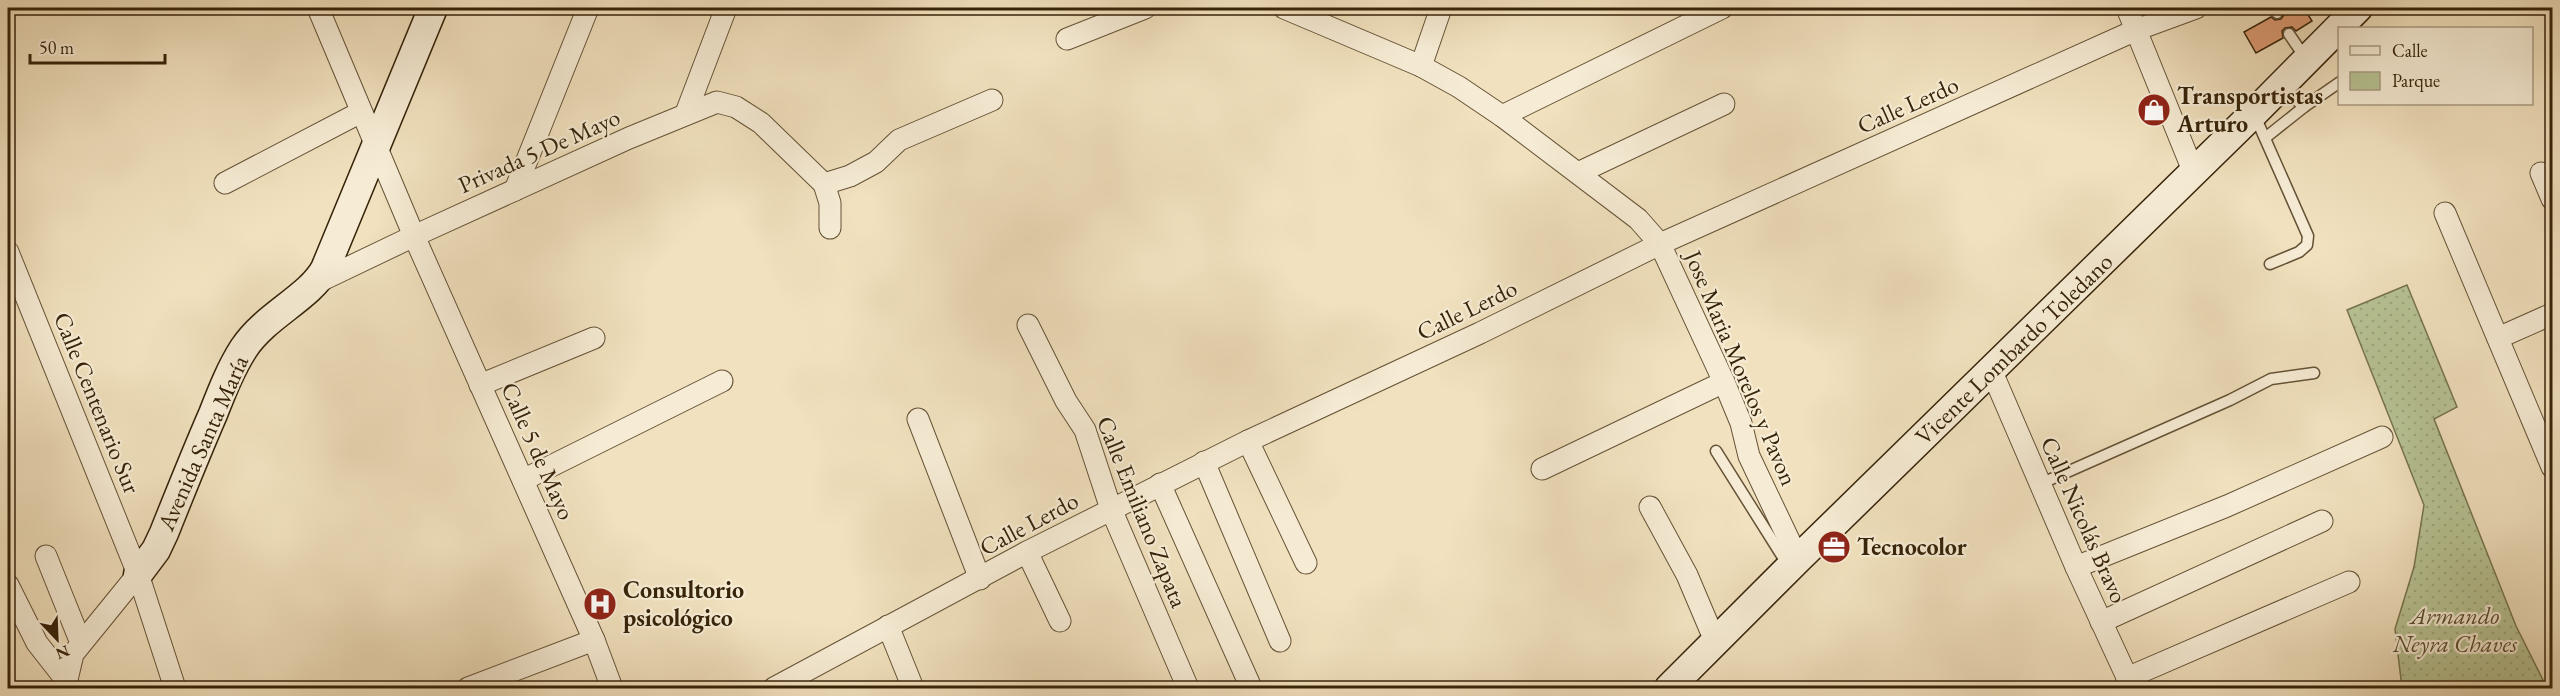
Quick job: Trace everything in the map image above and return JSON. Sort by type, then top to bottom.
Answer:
[{"type":"main road","points":[[318,282],[433,8]]},
{"type":"main road","name":"Vicente Lombardo Toledano","points":[[2339,27],[2358,8]]},
{"type":"main road","name":"Vicente Lombardo Toledano","points":[[1669,688],[2194,173],[2259,126],[2281,87],[2338,28]]},
{"type":"main road","name":"Avenida Santa María","points":[[138,574],[156,550],[164,533],[229,375],[244,347],[277,313],[318,282]]},
{"type":"street","name":"Calle 5 de Mayo","points":[[318,8],[414,236],[594,640],[612,688]]},
{"type":"street","points":[[515,190],[588,8]]},
{"type":"street","points":[[686,114],[726,8]]},
{"type":"street","points":[[1067,39],[1145,8]]},
{"type":"street","name":"Jose Maria Morelos y Pavon","points":[[1284,8],[1421,66],[1459,87],[1502,116],[1638,219],[1659,244],[1724,382],[1741,423],[1749,456],[1794,563]]},
{"type":"street","points":[[1421,66],[1441,8]]},
{"type":"street","points":[[1502,116],[1722,8]]},
{"type":"street","points":[[2127,8],[2194,173]]},
{"type":"street","name":"Calle Lerdo","points":[[774,688],[1027,552],[1160,484],[1480,333],[1659,244],[2136,30],[2196,8]]},
{"type":"street","points":[[830,228],[830,203],[824,184],[850,176],[876,162],[899,140],[992,100]]},
{"type":"street","name":"Privada 5 De Mayo","points":[[414,236],[717,102],[736,107],[761,123],[824,184]]},
{"type":"street","points":[[1578,173],[1724,104]]},
{"type":"street","points":[[225,183],[361,112]]},
{"type":"street","points":[[2541,173],[2553,200]]},
{"type":"street","points":[[2445,213],[2553,467]]},
{"type":"street","points":[[318,282],[414,236]]},
{"type":"street","name":"Calle Centenario Sur","points":[[8,252],[138,574],[175,688]]},
{"type":"street","points":[[2498,338],[2553,314]]},
{"type":"street","name":"Calle Emiliano Zapata","points":[[1028,325],[1066,401],[1085,430],[1111,509],[1188,688]]},
{"type":"street","points":[[480,385],[594,338]]},
{"type":"street","name":"Calle Nicolás Bravo","points":[[1992,372],[2129,683]]},
{"type":"street","points":[[523,480],[722,381]]},
{"type":"street","points":[[1542,469],[1724,382]]},
{"type":"street","points":[[918,419],[980,579]]},
{"type":"street","points":[[2076,567],[2227,506],[2382,436]]},
{"type":"street","points":[[1248,441],[1306,564]]},
{"type":"street","points":[[1204,462],[1280,641]]},
{"type":"street","points":[[1160,484],[1249,683]]},
{"type":"street","points":[[1650,507],[1687,575],[1715,641]]},
{"type":"street","points":[[2101,622],[2322,521]]},
{"type":"street","points":[[1027,552],[1060,621]]},
{"type":"street","points":[[46,556],[81,643]]},
{"type":"street","name":"Avenida Santa María","points":[[66,684],[73,654],[138,574]]},
{"type":"street","points":[[2129,683],[2349,582]]},
{"type":"street","points":[[8,585],[37,643],[66,684]]},
{"type":"street","points":[[888,626],[914,688]]},
{"type":"street","points":[[468,688],[594,640]]},
{"type":"lane","points":[[2289,34],[2306,60]]},
{"type":"lane","points":[[2270,264],[2299,252],[2307,245],[2308,236],[2259,126],[2304,107],[2338,83]]},
{"type":"lane","points":[[2281,87],[2304,107]]},
{"type":"lane","points":[[2040,484],[2230,400],[2271,379],[2314,373]]},
{"type":"lane","points":[[1716,451],[1794,563]]},
{"type":"green space","name":"Armando Neyra Chaves","points":[[2407,285],[2457,407],[2434,419],[2516,626],[2547,688],[2402,688],[2395,629],[2414,567],[2424,505],[2347,310]]},
{"type":"building","points":[[2287,8],[2304,8],[2312,21],[2296,31],[2292,27],[2285,28],[2282,31],[2283,38],[2256,53],[2244,32],[2271,17],[2275,20],[2281,19]]},
{"type":"place","name":"Transportistas Arturo","points":[[2154,110]]},
{"type":"place","name":"Tecnocolor","points":[[1834,547]]},
{"type":"place","name":"Consultorio psicológico","points":[[600,604]]}]
